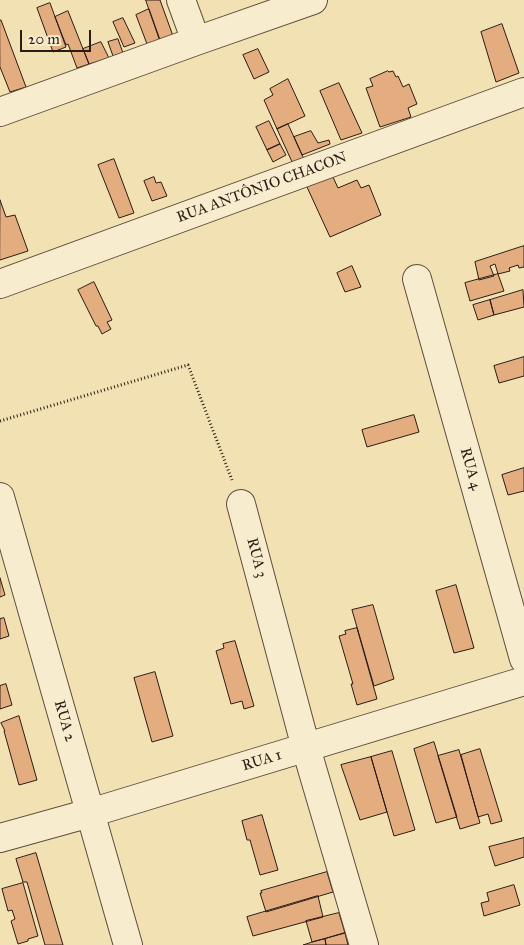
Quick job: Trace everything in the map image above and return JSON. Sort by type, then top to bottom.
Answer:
[{"type":"street","points":[[181,0],[196,41]]},
{"type":"street","points":[[0,112],[312,0]]},
{"type":"street","name":"RUA ANTÔNIO CHACON","points":[[0,284],[524,92]]},
{"type":"street","name":"RUA 4","points":[[417,278],[524,659]]},
{"type":"street","name":"RUA 2","points":[[0,498],[128,945]]},
{"type":"street","name":"RUA 3","points":[[241,504],[306,748],[364,945]]},
{"type":"street","name":"RUA 1","points":[[0,838],[90,813],[524,681]]},
{"type":"path","points":[[0,421],[188,365],[241,504]]},
{"type":"building","points":[[146,0],[160,0],[173,36],[160,40]]},
{"type":"building","points":[[50,3],[66,47],[53,52],[37,8]]},
{"type":"building","points":[[149,9],[160,40],[147,44],[136,15]]},
{"type":"building","points":[[68,11],[89,64],[77,68],[55,17]]},
{"type":"building","points":[[123,18],[135,43],[124,47],[113,22]]},
{"type":"building","points":[[0,20],[26,87],[10,92],[0,67]]},
{"type":"building","points":[[502,24],[519,73],[496,82],[481,32]]},
{"type":"building","points":[[118,39],[123,53],[113,56],[108,42]]},
{"type":"building","points":[[101,42],[109,58],[89,64],[83,49]]},
{"type":"building","points":[[258,49],[269,72],[254,79],[243,55]]},
{"type":"building","points":[[388,71],[393,71],[396,77],[398,76],[403,87],[409,84],[417,104],[408,108],[411,117],[380,127],[366,88],[373,86],[370,79]]},
{"type":"building","points":[[288,79],[305,116],[277,129],[264,100],[273,95],[270,89]]},
{"type":"building","points":[[339,83],[362,133],[341,140],[320,91]]},
{"type":"building","points":[[269,121],[280,144],[267,150],[256,127]]},
{"type":"building","points":[[288,124],[304,159],[293,164],[277,129]]},
{"type":"building","points":[[311,131],[318,143],[329,140],[330,144],[302,155],[294,137]]},
{"type":"building","points":[[280,144],[286,155],[273,162],[267,150]]},
{"type":"building","points":[[114,159],[134,213],[119,218],[98,165]]},
{"type":"building","points":[[154,177],[156,183],[161,182],[167,196],[152,201],[144,181]]},
{"type":"building","points":[[333,177],[338,188],[357,180],[361,188],[369,185],[381,215],[330,237],[307,187]]},
{"type":"building","points":[[0,200],[6,217],[15,215],[28,251],[0,260]]},
{"type":"building","points":[[524,246],[524,267],[519,268],[518,265],[509,268],[510,271],[498,274],[495,264],[490,266],[494,276],[479,280],[475,262]]},
{"type":"building","points":[[352,266],[361,287],[345,292],[337,273]]},
{"type":"building","points":[[498,274],[504,291],[470,301],[465,283]]},
{"type":"building","points":[[94,282],[112,320],[107,322],[111,329],[102,334],[78,290]]},
{"type":"building","points":[[523,290],[524,307],[494,315],[490,300]]},
{"type":"building","points":[[490,300],[494,315],[478,320],[473,305]]},
{"type":"building","points":[[524,357],[524,376],[499,383],[494,366]]},
{"type":"building","points":[[414,415],[419,432],[367,447],[362,430]]},
{"type":"building","points":[[524,468],[524,491],[508,495],[502,475]]},
{"type":"building","points":[[0,578],[5,595],[0,597]]},
{"type":"building","points":[[456,585],[474,648],[454,653],[436,591]]},
{"type":"building","points":[[373,605],[394,679],[374,686],[352,610]]},
{"type":"building","points":[[4,618],[9,636],[0,639],[0,619]]},
{"type":"building","points":[[357,628],[377,699],[357,705],[339,636],[346,634],[345,631]]},
{"type":"building","points":[[235,641],[254,706],[244,709],[242,701],[231,704],[216,651],[224,648],[223,644]]},
{"type":"building","points":[[155,672],[173,736],[152,742],[134,678]]},
{"type":"building","points":[[6,684],[12,705],[0,709],[0,686]]},
{"type":"building","points":[[19,716],[37,780],[19,785],[5,731],[1,723]]},
{"type":"building","points":[[434,742],[457,817],[436,823],[414,749]]},
{"type":"building","points":[[480,749],[502,821],[491,824],[488,814],[478,817],[461,755]]},
{"type":"building","points":[[459,750],[480,823],[460,829],[438,756]]},
{"type":"building","points":[[392,751],[415,830],[394,836],[371,757]]},
{"type":"building","points":[[371,757],[387,812],[360,820],[341,765]]},
{"type":"building","points":[[262,815],[278,870],[260,875],[250,840],[247,840],[242,821]]},
{"type":"building","points":[[524,838],[524,857],[495,866],[489,847]]},
{"type":"building","points":[[36,853],[63,945],[45,945],[27,882],[23,882],[16,859]]},
{"type":"building","points":[[327,872],[333,892],[266,912],[261,891]]},
{"type":"building","points":[[23,883],[38,936],[18,944],[11,921],[15,919],[12,910],[8,911],[2,889]]},
{"type":"building","points":[[514,885],[520,905],[484,916],[481,903],[489,901],[487,893]]},
{"type":"building","points":[[318,896],[323,917],[253,936],[247,917]]},
{"type":"building","points":[[339,913],[345,933],[312,942],[306,921]]},
{"type":"building","points":[[345,933],[348,945],[326,945],[325,939]]},
{"type":"building","points":[[325,939],[326,945],[303,945],[312,942]]}]
